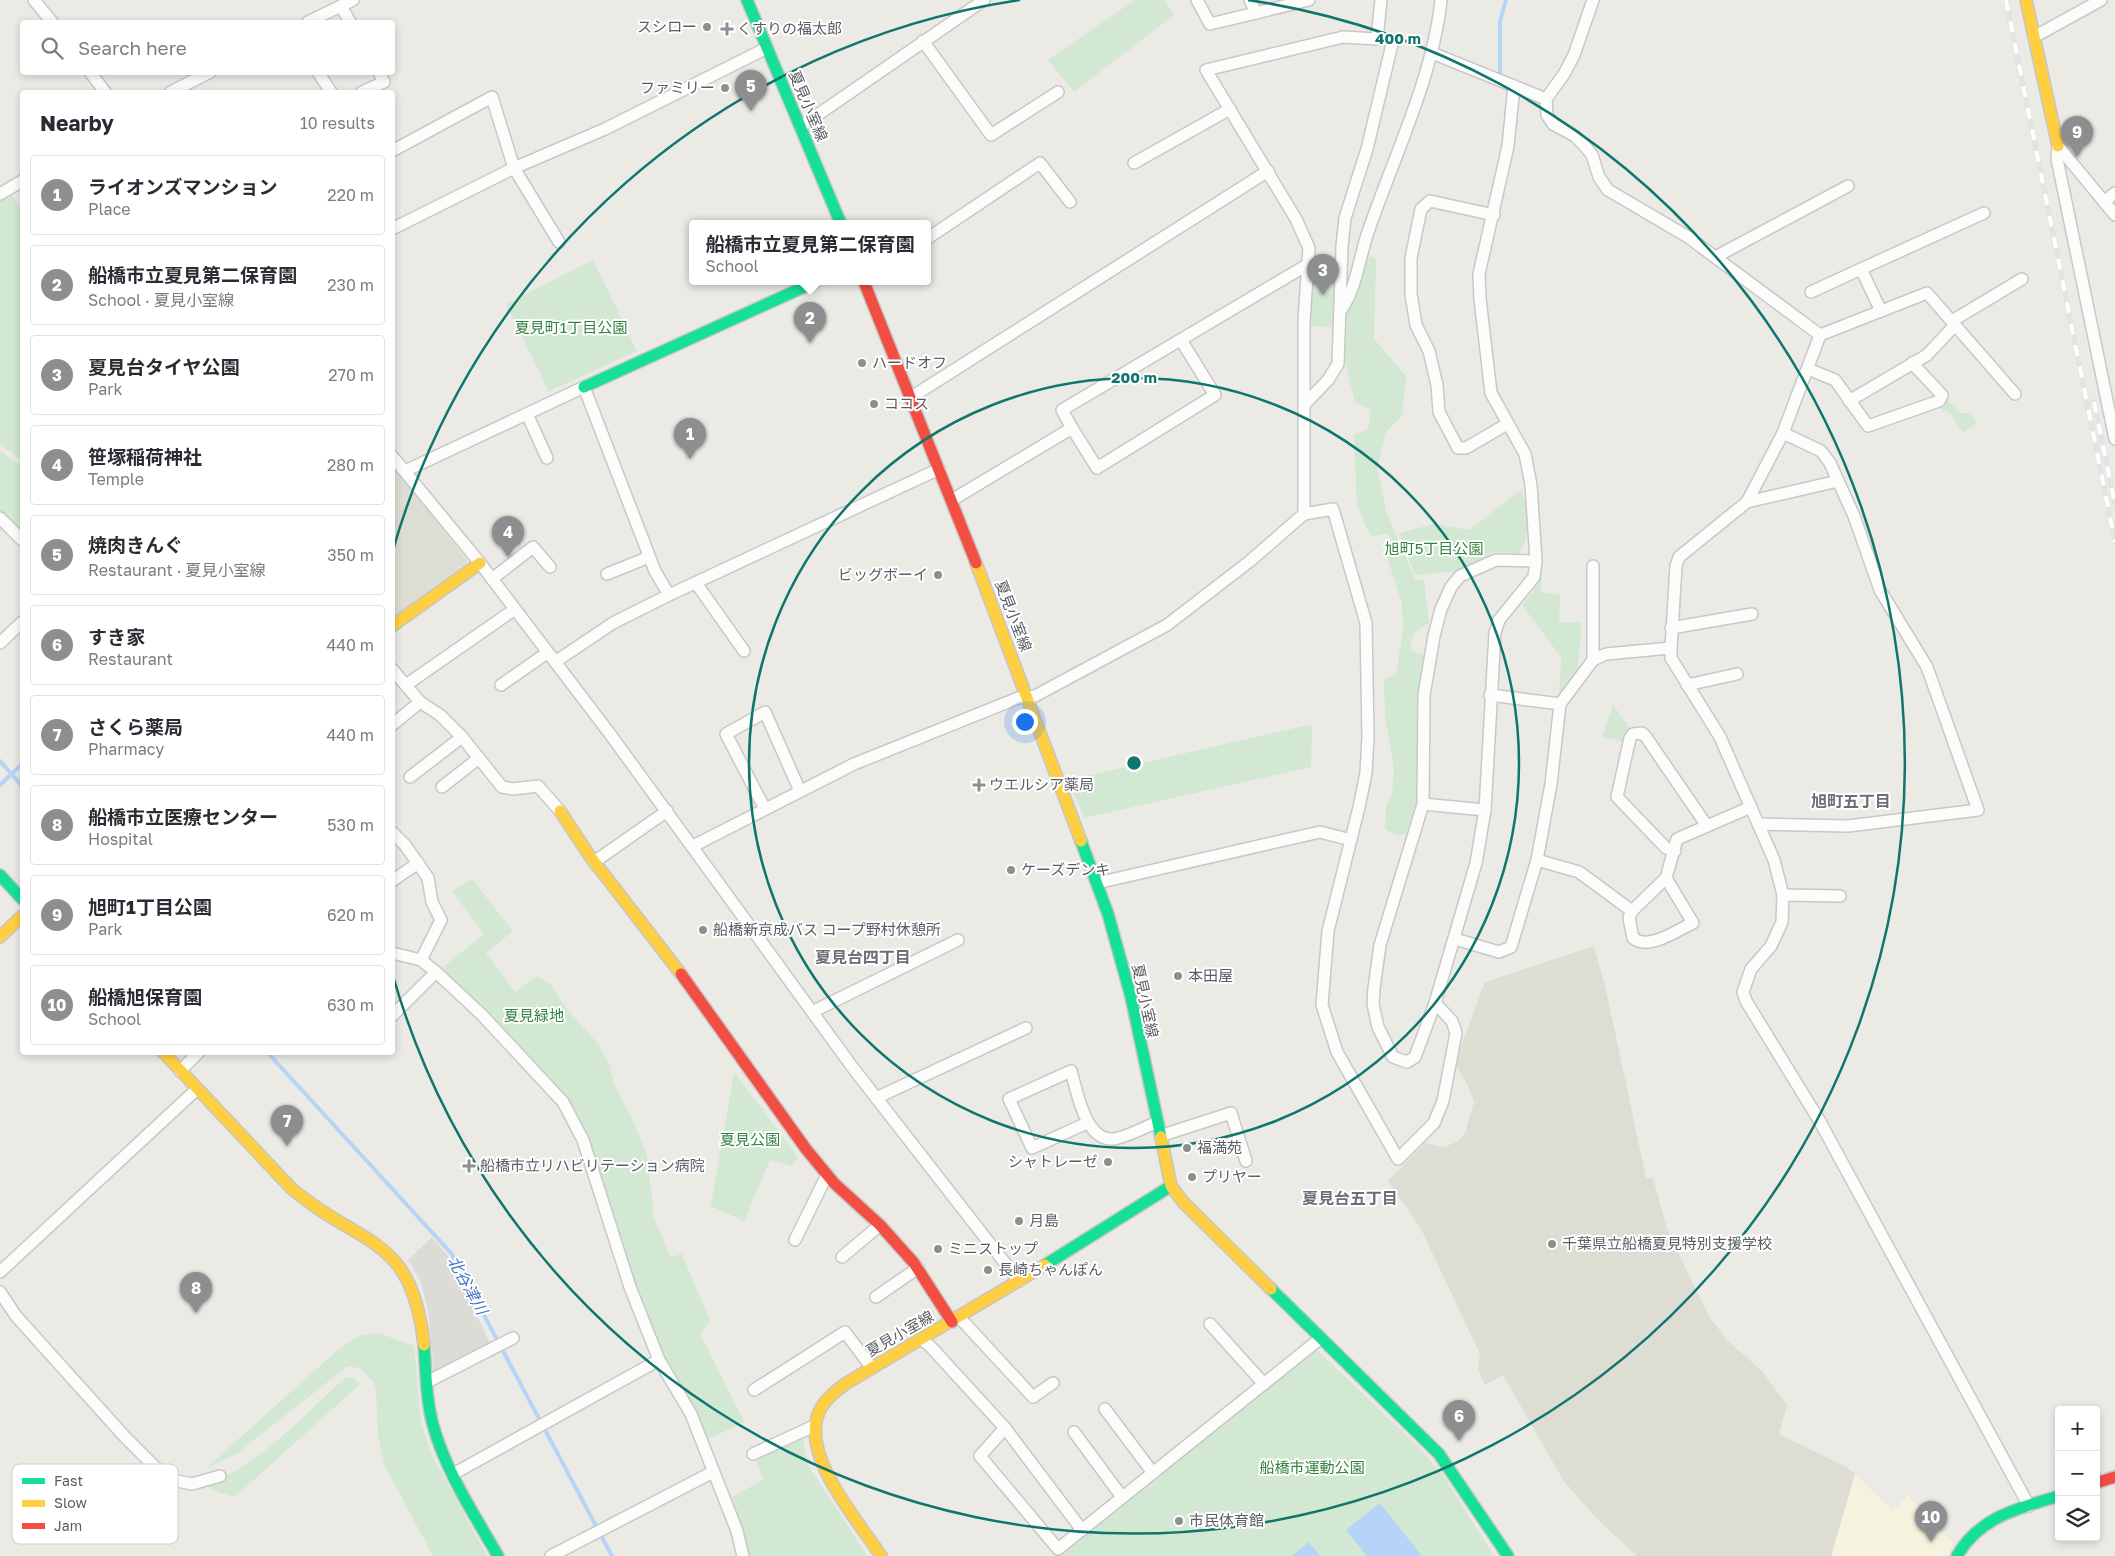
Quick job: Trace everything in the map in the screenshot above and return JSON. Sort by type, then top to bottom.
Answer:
[{"type":"street","points":[[34,0],[50,20]]},
{"type":"street","points":[[312,20],[353,0]]},
{"type":"street","name":"夏見小室線","points":[[747,0],[839,220]]},
{"type":"street","points":[[800,127],[984,0]]},
{"type":"street","points":[[1197,0],[1210,24],[1309,0]]},
{"type":"street","points":[[1250,0],[1256,12]]},
{"type":"street","points":[[1377,39],[1381,0]]},
{"type":"street","points":[[1340,311],[1347,301],[1367,236],[1432,54],[1441,0]]},
{"type":"street","points":[[1594,0],[1574,55],[1564,74],[1546,99],[1547,115],[1553,124],[1575,136],[1592,154],[1599,177],[1608,190],[1688,238],[1820,335]]},
{"type":"street","points":[[2026,0],[2058,146],[2057,159],[2115,439]]},
{"type":"street","points":[[2034,37],[2096,1]]},
{"type":"street","points":[[341,6],[349,20]]},
{"type":"street","points":[[1304,405],[1328,380],[1338,364],[1345,218],[1368,150],[1393,40],[1343,38],[1206,70],[1296,219],[1309,248],[1304,405],[1304,514]]},
{"type":"street","points":[[923,41],[991,136],[1058,92]]},
{"type":"street","points":[[395,228],[514,168],[604,129],[767,48]]},
{"type":"street","points":[[1432,54],[1546,99]]},
{"type":"street","points":[[92,75],[104,90]]},
{"type":"street","points":[[175,90],[204,75]]},
{"type":"street","points":[[320,75],[330,90]]},
{"type":"street","points":[[366,90],[384,82],[380,75]]},
{"type":"street","points":[[1514,86],[1508,146],[1494,215],[1479,274],[1480,299],[1491,393],[1525,454],[1531,485],[1536,560],[1534,577],[1499,620],[1494,633],[1485,810],[1476,863],[1435,1003],[1415,1057],[1407,1062],[1393,1057],[1378,1027],[1373,1004],[1376,964],[1380,945],[1423,804],[1424,695],[1434,636],[1451,587],[1460,576],[1496,560],[1536,560]]},
{"type":"street","points":[[395,150],[492,97],[514,168],[559,242]]},
{"type":"street","points":[[1134,163],[1230,109]]},
{"type":"street","points":[[2058,146],[2115,215]]},
{"type":"street","points":[[931,236],[1040,162],[1070,202]]},
{"type":"street","points":[[910,398],[1268,171]]},
{"type":"street","points":[[0,194],[20,182]]},
{"type":"street","points":[[1717,258],[1719,255],[1848,186]]},
{"type":"street","points":[[2104,202],[2115,193]]},
{"type":"street","points":[[1494,215],[1430,201],[1421,209],[1410,258],[1410,294],[1416,325],[1429,351],[1437,385],[1439,412],[1458,448],[1466,448],[1507,424]]},
{"type":"street","points":[[1811,292],[1984,213]]},
{"type":"street","points":[[1181,340],[1215,395],[1097,468],[1062,410],[1307,265]]},
{"type":"street","points":[[1861,269],[1881,311]]},
{"type":"street","points":[[1849,401],[1927,355],[1954,323],[2022,279]]},
{"type":"street","points":[[405,471],[808,285]]},
{"type":"street","name":"夏見小室線","points":[[814,1426],[822,1406],[831,1394],[956,1320],[1171,1186],[1124,970],[1097,883],[952,500],[865,285]]},
{"type":"street","points":[[2016,394],[1927,294],[1820,335],[1783,433],[1748,502],[1679,558],[1670,648],[1671,658],[1720,738],[1774,860],[1783,895],[1782,922],[1771,946],[1751,969],[1743,992],[1819,1120],[2029,1506]]},
{"type":"street","points":[[1808,369],[1835,380],[1868,426],[1940,401],[1942,395],[1912,363]]},
{"type":"street","points":[[584,387],[655,571],[669,595]]},
{"type":"street","points":[[527,414],[547,458]]},
{"type":"street","points":[[952,500],[1072,428]]},
{"type":"street","points":[[1758,824],[1848,826],[1978,810],[1927,667],[1880,590],[1854,516],[1830,463],[1821,452],[1783,433]]},
{"type":"street","points":[[395,459],[492,579],[693,846],[876,1098],[1019,1281]]},
{"type":"street","points":[[555,662],[613,623],[939,469]]},
{"type":"street","points":[[1748,502],[1838,481]]},
{"type":"street","points":[[693,846],[880,752],[973,714],[1035,696],[1167,625],[1250,561],[1304,514],[1333,509],[1366,623],[1369,678],[1366,773],[1328,931],[1322,1005],[1337,1052],[1398,1159],[1434,1124],[1443,1101],[1456,1033],[1452,1021],[1435,1003]]},
{"type":"street","points":[[0,518],[20,538]]},
{"type":"street","points":[[492,579],[533,547],[550,567]]},
{"type":"street","points":[[607,574],[650,557]]},
{"type":"street","points":[[395,624],[480,564]]},
{"type":"street","points":[[1593,566],[1593,660]]},
{"type":"street","points":[[696,583],[744,652]]},
{"type":"street","points":[[406,685],[514,609]]},
{"type":"street","points":[[1671,628],[1752,614]]},
{"type":"street","points":[[0,643],[20,624]]},
{"type":"street","points":[[1455,939],[1499,952],[1511,947],[1537,860],[1551,784],[1560,704],[1593,660],[1606,654],[1670,648]]},
{"type":"street","points":[[501,686],[547,653]]},
{"type":"street","points":[[395,673],[420,702],[440,714],[462,737],[502,786],[512,789],[538,786],[560,811],[594,862],[668,956],[806,1149],[827,1175],[880,1225],[918,1268],[956,1320],[1033,1397],[1053,1383]]},
{"type":"street","points":[[1688,685],[1737,674]]},
{"type":"street","points":[[1490,695],[1560,704]]},
{"type":"street","points":[[395,723],[420,702]]},
{"type":"street","points":[[765,810],[726,734],[765,712],[800,791]]},
{"type":"street","points":[[1675,851],[1666,848],[1617,797],[1630,738],[1633,734],[1642,733],[1646,736],[1706,826]]},
{"type":"street","points":[[410,777],[462,737]]},
{"type":"street","points":[[442,787],[479,758]]},
{"type":"street","points":[[1423,804],[1485,810]]},
{"type":"street","points":[[1666,878],[1693,923],[1648,943],[1639,943],[1633,938],[1629,918],[1632,911],[1666,878],[1677,839],[1750,807]]},
{"type":"street","points":[[594,862],[667,811]]},
{"type":"street","points":[[1097,883],[1320,832],[1351,840]]},
{"type":"street","points":[[395,836],[428,878],[432,902],[441,920],[421,960]]},
{"type":"street","points":[[1537,860],[1579,872],[1632,911]]},
{"type":"street","points":[[395,879],[418,863]]},
{"type":"street","points":[[0,875],[20,897]]},
{"type":"street","points":[[1783,895],[1840,896]]},
{"type":"street","points":[[0,938],[20,918]]},
{"type":"street","points":[[814,1011],[958,940]]},
{"type":"street","points":[[395,954],[421,960],[436,972],[482,1015],[563,1102],[582,1140],[630,1287],[659,1360],[691,1414],[737,1531],[743,1556]]},
{"type":"street","points":[[395,1013],[436,972]]},
{"type":"street","points":[[876,1098],[1026,1028]]},
{"type":"street","points":[[166,1055],[293,1190],[317,1209],[347,1224],[379,1244],[404,1272],[416,1301],[421,1322],[426,1382],[432,1423],[441,1450],[498,1556]]},
{"type":"street","points":[[180,1071],[196,1055]]},
{"type":"street","points":[[1087,1123],[1032,1148],[1009,1099],[1070,1071],[1087,1123],[1098,1135],[1113,1139],[1157,1122]]},
{"type":"street","points":[[0,1272],[197,1090]]},
{"type":"street","points":[[1160,1136],[1231,1113],[1246,1161]]},
{"type":"street","points":[[795,1240],[827,1175]]},
{"type":"street","points":[[1171,1186],[1182,1202],[1439,1454],[1508,1556]]},
{"type":"street","points":[[842,1257],[880,1225]]},
{"type":"street","points":[[876,1298],[918,1268]]},
{"type":"street","points":[[0,1292],[16,1316],[125,1437],[152,1464]]},
{"type":"street","points":[[1210,1324],[1264,1384]]},
{"type":"street","points":[[754,1390],[845,1332],[872,1368]]},
{"type":"street","points":[[1005,1428],[980,1456],[1058,1549],[1321,1338]]},
{"type":"street","points":[[426,1382],[509,1340]]},
{"type":"street","points":[[921,1340],[930,1346],[1005,1428],[1082,1530]]},
{"type":"street","points":[[453,1474],[659,1360]]},
{"type":"street","points":[[1105,1409],[1153,1473]]},
{"type":"street","points":[[753,1454],[814,1426],[815,1441],[822,1466],[881,1556]]},
{"type":"street","points":[[1074,1432],[1122,1497]]},
{"type":"street","points":[[552,1556],[713,1472]]},
{"type":"street","points":[[178,1481],[192,1484],[220,1476]]},
{"type":"street","points":[[2100,1482],[2115,1477]]},
{"type":"street","points":[[1958,1556],[1961,1547],[1972,1534],[1992,1518],[2055,1497]]},
{"type":"shaded area","points":[[395,467],[468,562],[395,616]]},
{"type":"shaded area","name":"千葉県立船橋夏見特別支援学校","points":[[1594,946],[1606,990],[1646,1178],[1653,1178],[1667,1229],[1695,1288],[1710,1318],[1728,1341],[1762,1371],[1787,1405],[1779,1434],[1846,1467],[1855,1474],[1831,1556],[1637,1556],[1598,1520],[1563,1480],[1503,1375],[1485,1385],[1478,1370],[1480,1354],[1421,1229],[1388,1181],[1425,1143],[1444,1147],[1457,1142],[1465,1133],[1474,1102],[1468,1086],[1455,1063],[1485,982]]},
{"type":"shaded area","points":[[432,1237],[447,1255],[490,1343],[434,1373],[428,1311],[420,1280],[408,1260]]},
{"type":"shaded area","points":[[1855,1474],[1893,1511],[1908,1495],[1953,1544],[1947,1556],[1831,1556]]},
{"type":"green space","points":[[1135,0],[1165,0],[1174,15],[1074,92],[1048,60]]},
{"type":"green space","points":[[11,194],[20,206],[20,459],[0,444],[0,200]]},
{"type":"green space","points":[[1370,256],[1376,259],[1374,339],[1406,376],[1402,416],[1386,432],[1377,466],[1386,511],[1415,579],[1424,581],[1429,623],[1414,633],[1410,650],[1426,656],[1421,798],[1409,833],[1397,836],[1385,829],[1386,806],[1392,796],[1394,768],[1385,717],[1384,679],[1396,674],[1403,631],[1402,603],[1387,557],[1394,549],[1388,533],[1371,537],[1357,506],[1354,434],[1368,430],[1371,410],[1355,402],[1342,349],[1344,312]]},
{"type":"green space","name":"夏見町1丁目公園","points":[[593,260],[637,351],[549,391],[506,304]]},
{"type":"green space","points":[[1312,263],[1336,263],[1334,327],[1310,326]]},
{"type":"green space","points":[[1947,400],[1960,413],[1969,413],[1977,422],[1963,433],[1951,414],[1938,408],[1945,406]]},
{"type":"green space","points":[[0,451],[20,466],[20,532],[0,511]]},
{"type":"green space","name":"旭町5丁目公園","points":[[1522,489],[1527,531],[1526,539],[1519,553],[1493,552],[1459,571],[1415,575],[1399,533],[1434,524],[1469,530]]},
{"type":"green space","points":[[1542,568],[1541,592],[1560,595],[1559,622],[1582,622],[1578,669],[1559,696],[1561,657],[1522,605],[1533,592]]},
{"type":"green space","points":[[1613,705],[1629,727],[1625,742],[1602,737]]},
{"type":"green space","points":[[1308,725],[1312,727],[1311,767],[1084,818],[1069,780]]},
{"type":"green space","name":"夏見緑地","points":[[472,879],[513,931],[486,953],[515,992],[537,976],[551,985],[567,1009],[599,1045],[609,1064],[615,1086],[631,1116],[647,1156],[654,1217],[670,1257],[682,1254],[710,1321],[700,1333],[744,1422],[707,1440],[664,1360],[633,1285],[566,1100],[522,1049],[442,968],[484,934],[452,891]]},
{"type":"green space","name":"夏見公園","points":[[734,1072],[798,1157],[792,1166],[770,1160],[744,1221],[711,1206]]},
{"type":"green space","points":[[379,1333],[414,1346],[421,1423],[431,1453],[487,1556],[433,1556],[385,1466],[378,1436],[376,1389],[373,1381],[359,1368],[348,1366],[236,1454],[205,1469],[340,1348],[361,1335]]},
{"type":"green space","name":"船橋市運動公園","points":[[1317,1350],[1418,1446],[1445,1478],[1494,1556],[1057,1556]]},
{"type":"green space","points":[[346,1377],[354,1378],[360,1384],[235,1497],[214,1491],[209,1487],[210,1483],[229,1474],[265,1451]]},
{"type":"green space","points":[[802,1436],[808,1465],[867,1556],[749,1556],[732,1497],[763,1480],[756,1458]]},
{"type":"water","points":[[1380,1503],[1422,1556],[1367,1556],[1346,1530]]},
{"type":"water","points":[[1309,1542],[1320,1556],[1292,1556]]},
{"type":"waterway","points":[[1500,73],[1500,21],[1506,0]]},
{"type":"waterway","name":"北谷津川","points":[[0,761],[20,784]]},
{"type":"waterway","name":"北谷津川","points":[[0,785],[20,766]]},
{"type":"waterway","name":"北谷津川","points":[[270,1055],[451,1253],[612,1556]]},
{"type":"railway","points":[[2006,0],[2115,542]]},
{"type":"railway","points":[[2094,402],[2115,504]]},
{"type":"traffic: fast","points":[[747,0],[839,220]]},
{"type":"traffic: fast","points":[[584,387],[808,285]]},
{"type":"traffic: fast","points":[[1081,841],[1108,914],[1131,997],[1161,1137]]},
{"type":"traffic: fast","points":[[0,875],[20,897]]},
{"type":"traffic: fast","points":[[1045,1265],[1171,1186]]},
{"type":"traffic: fast","points":[[1271,1289],[1439,1454],[1508,1556]]},
{"type":"traffic: fast","points":[[424,1345],[429,1405],[433,1425],[453,1476],[498,1556]]},
{"type":"traffic: fast","points":[[1957,1556],[1966,1543],[1988,1523],[2015,1510],[2055,1497]]},
{"type":"traffic: slow","points":[[2026,0],[2058,146]]},
{"type":"traffic: slow","points":[[395,624],[480,563]]},
{"type":"traffic: slow","points":[[976,563],[1081,841]]},
{"type":"traffic: slow","points":[[560,811],[589,855],[681,974]]},
{"type":"traffic: slow","points":[[0,937],[20,918]]},
{"type":"traffic: slow","points":[[166,1055],[291,1188],[316,1207],[379,1247],[395,1262],[408,1282],[418,1309],[424,1345]]},
{"type":"traffic: slow","points":[[1161,1137],[1171,1186],[1183,1202],[1271,1289]]},
{"type":"traffic: slow","points":[[881,1556],[846,1506],[824,1467],[817,1448],[815,1429],[821,1408],[830,1396],[845,1384],[1045,1265]]},
{"type":"traffic: jam","points":[[865,285],[976,563]]},
{"type":"traffic: jam","points":[[681,974],[806,1149],[834,1183],[880,1225],[914,1263],[952,1322]]},
{"type":"traffic: jam","points":[[2100,1482],[2115,1477]]},
{"type":"place","name":"スシロー","points":[[707,27]]},
{"type":"place","name":"くすりの福太郎","points":[[727,29]]},
{"type":"place","name":"ファミリー","points":[[725,88]]},
{"type":"place","name":"焼肉きんぐ","points":[[751,111]]},
{"type":"place","name":"旭町1丁目公園","points":[[2077,157]]},
{"type":"place","name":"夏見台タイヤ公園","points":[[1323,295]]},
{"type":"place","name":"船橋市立夏見第二保育園","points":[[810,343]]},
{"type":"place","name":"ハードオフ","points":[[862,363]]},
{"type":"place","name":"ココス","points":[[874,404]]},
{"type":"place","name":"ライオンズマンション","points":[[690,459]]},
{"type":"place","name":"笹塚稲荷神社","points":[[508,557]]},
{"type":"place","name":"ビッグボーイ","points":[[938,575]]},
{"type":"place","name":"ウエルシア薬局","points":[[979,785]]},
{"type":"place","name":"ケーズデンキ","points":[[1011,870]]},
{"type":"place","name":"船橋新京成バス コープ野村休憩所","points":[[703,930]]},
{"type":"place","name":"本田屋","points":[[1178,976]]},
{"type":"place","name":"さくら薬局","points":[[287,1146]]},
{"type":"place","name":"福満苑","points":[[1187,1148]]},
{"type":"place","name":"シャトレーゼ","points":[[1108,1162]]},
{"type":"place","name":"船橋市立リハビリテーション病院","points":[[469,1166]]},
{"type":"place","name":"プリヤー","points":[[1192,1177]]},
{"type":"place","name":"月島","points":[[1019,1221]]},
{"type":"place","name":"千葉県立船橋夏見特別支援学校","points":[[1552,1244]]},
{"type":"place","name":"ミニストップ","points":[[938,1249]]},
{"type":"place","name":"長崎ちゃんぽん","points":[[988,1270]]},
{"type":"place","name":"船橋市立医療センター","points":[[196,1313]]},
{"type":"place","name":"すき家","points":[[1459,1441]]},
{"type":"place","name":"市民体育館","points":[[1179,1521]]},
{"type":"place","name":"船橋旭保育園","points":[[1931,1542]]},
{"type":"district","name":"旭町五丁目","points":[[1851,801]]},
{"type":"district","name":"夏見台四丁目","points":[[863,957]]},
{"type":"district","name":"夏見台五丁目","points":[[1350,1198]]}]
